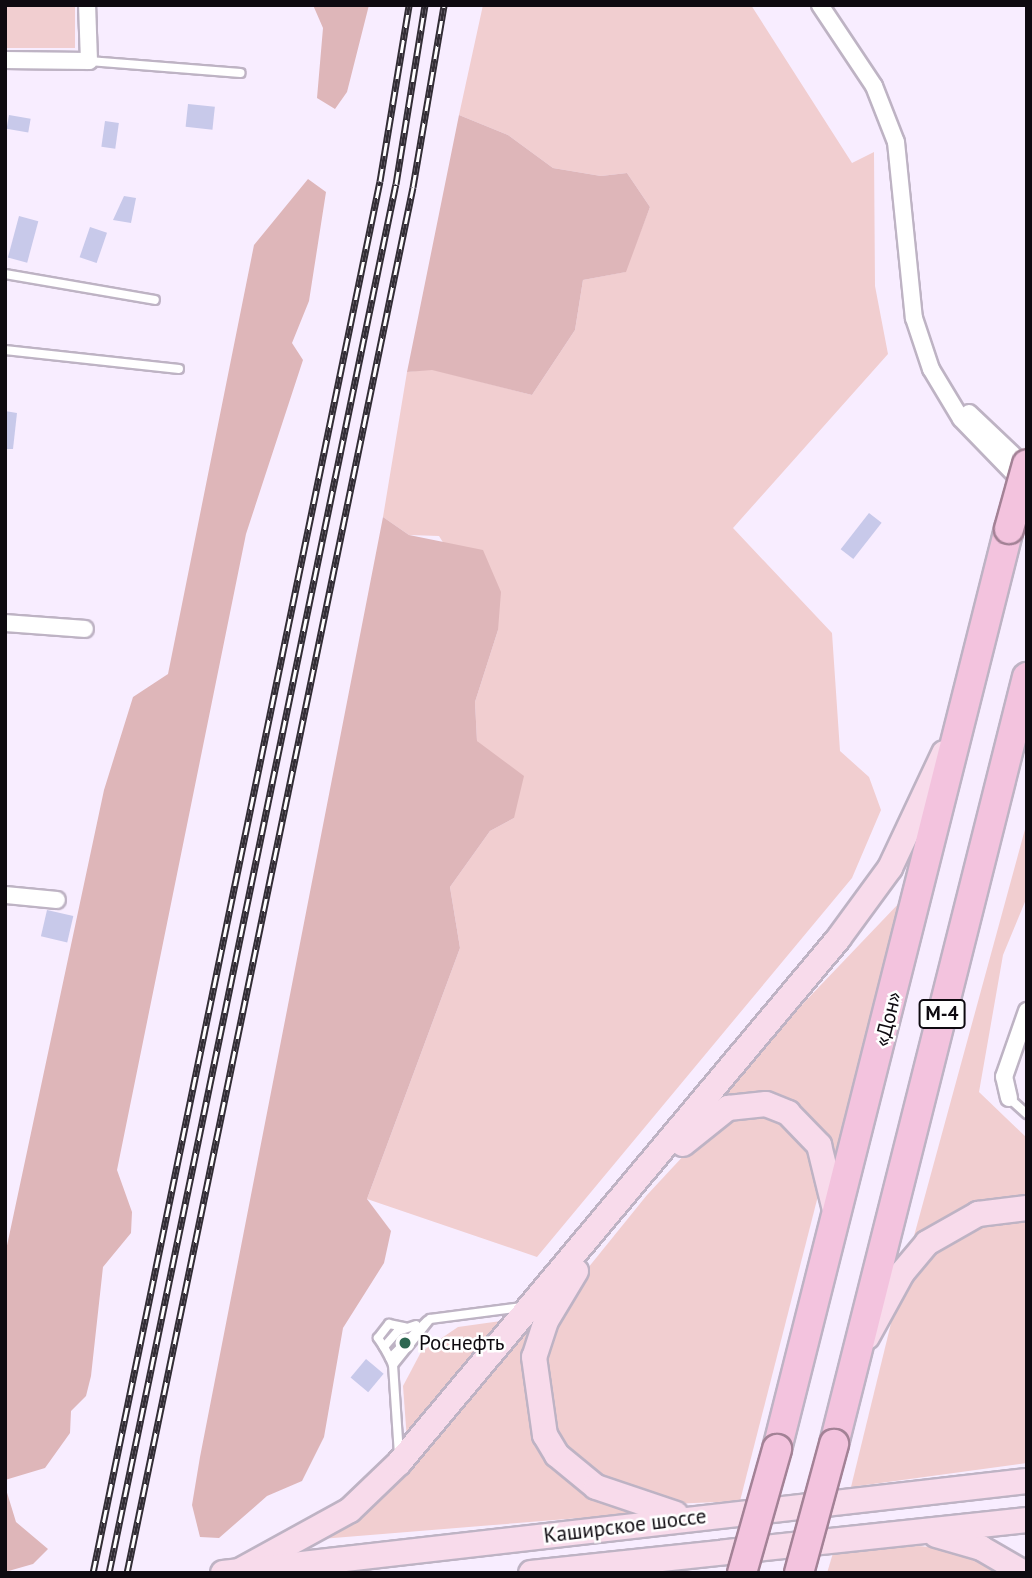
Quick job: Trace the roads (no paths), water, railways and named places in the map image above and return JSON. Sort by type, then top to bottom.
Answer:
[{"type":"highway","name":"«Дон»","points":[[742,1573],[836,1222],[959,717],[1027,466]]},
{"type":"highway","name":"М-4","points":[[799,1573],[860,1350],[1027,677]]},
{"type":"main road","points":[[232,1572],[350,1510],[399,1463],[861,908],[904,841],[959,717]]},
{"type":"main road","points":[[693,1518],[615,1497],[557,1455],[534,1392],[534,1357],[546,1321],[578,1267],[644,1189],[696,1129],[728,1108],[766,1104],[807,1127],[829,1166],[836,1222]]},
{"type":"main road","points":[[860,1350],[902,1273],[927,1243],[978,1214],[1027,1209]]},
{"type":"main road","name":"Каширское шоссе","points":[[232,1572],[1025,1480]]},
{"type":"main road","name":"Каширское шоссе","points":[[531,1573],[599,1568],[1027,1520]]},
{"type":"main road","points":[[925,1532],[981,1548],[1024,1573]]},
{"type":"street","points":[[5,60],[89,61],[87,5]]},
{"type":"street","points":[[820,5],[874,86],[896,142],[914,318],[931,369],[961,419],[1027,486]]},
{"type":"street","points":[[931,369],[1027,466]]},
{"type":"street","points":[[5,624],[85,629]]},
{"type":"street","points":[[5,895],[57,901]]},
{"type":"street","points":[[1009,1098],[1004,1077],[1027,1011]]},
{"type":"lane","points":[[89,61],[241,73]]},
{"type":"lane","points":[[5,274],[155,300]]},
{"type":"lane","points":[[5,350],[179,369]]},
{"type":"lane","points":[[1009,1098],[1027,1114]]},
{"type":"lane","points":[[399,1463],[391,1361],[378,1338],[389,1324],[408,1328],[430,1320],[529,1306]]},
{"type":"lane","points":[[391,1361],[430,1320]]},
{"type":"lane","points":[[391,1361],[419,1324]]},
{"type":"railway","points":[[93,1573],[380,181],[409,5]]},
{"type":"railway","points":[[109,1573],[396,184],[425,5]]},
{"type":"railway","points":[[127,1573],[413,187],[444,5]]},
{"type":"place","name":"Роснефть","points":[[405,1343]]}]
